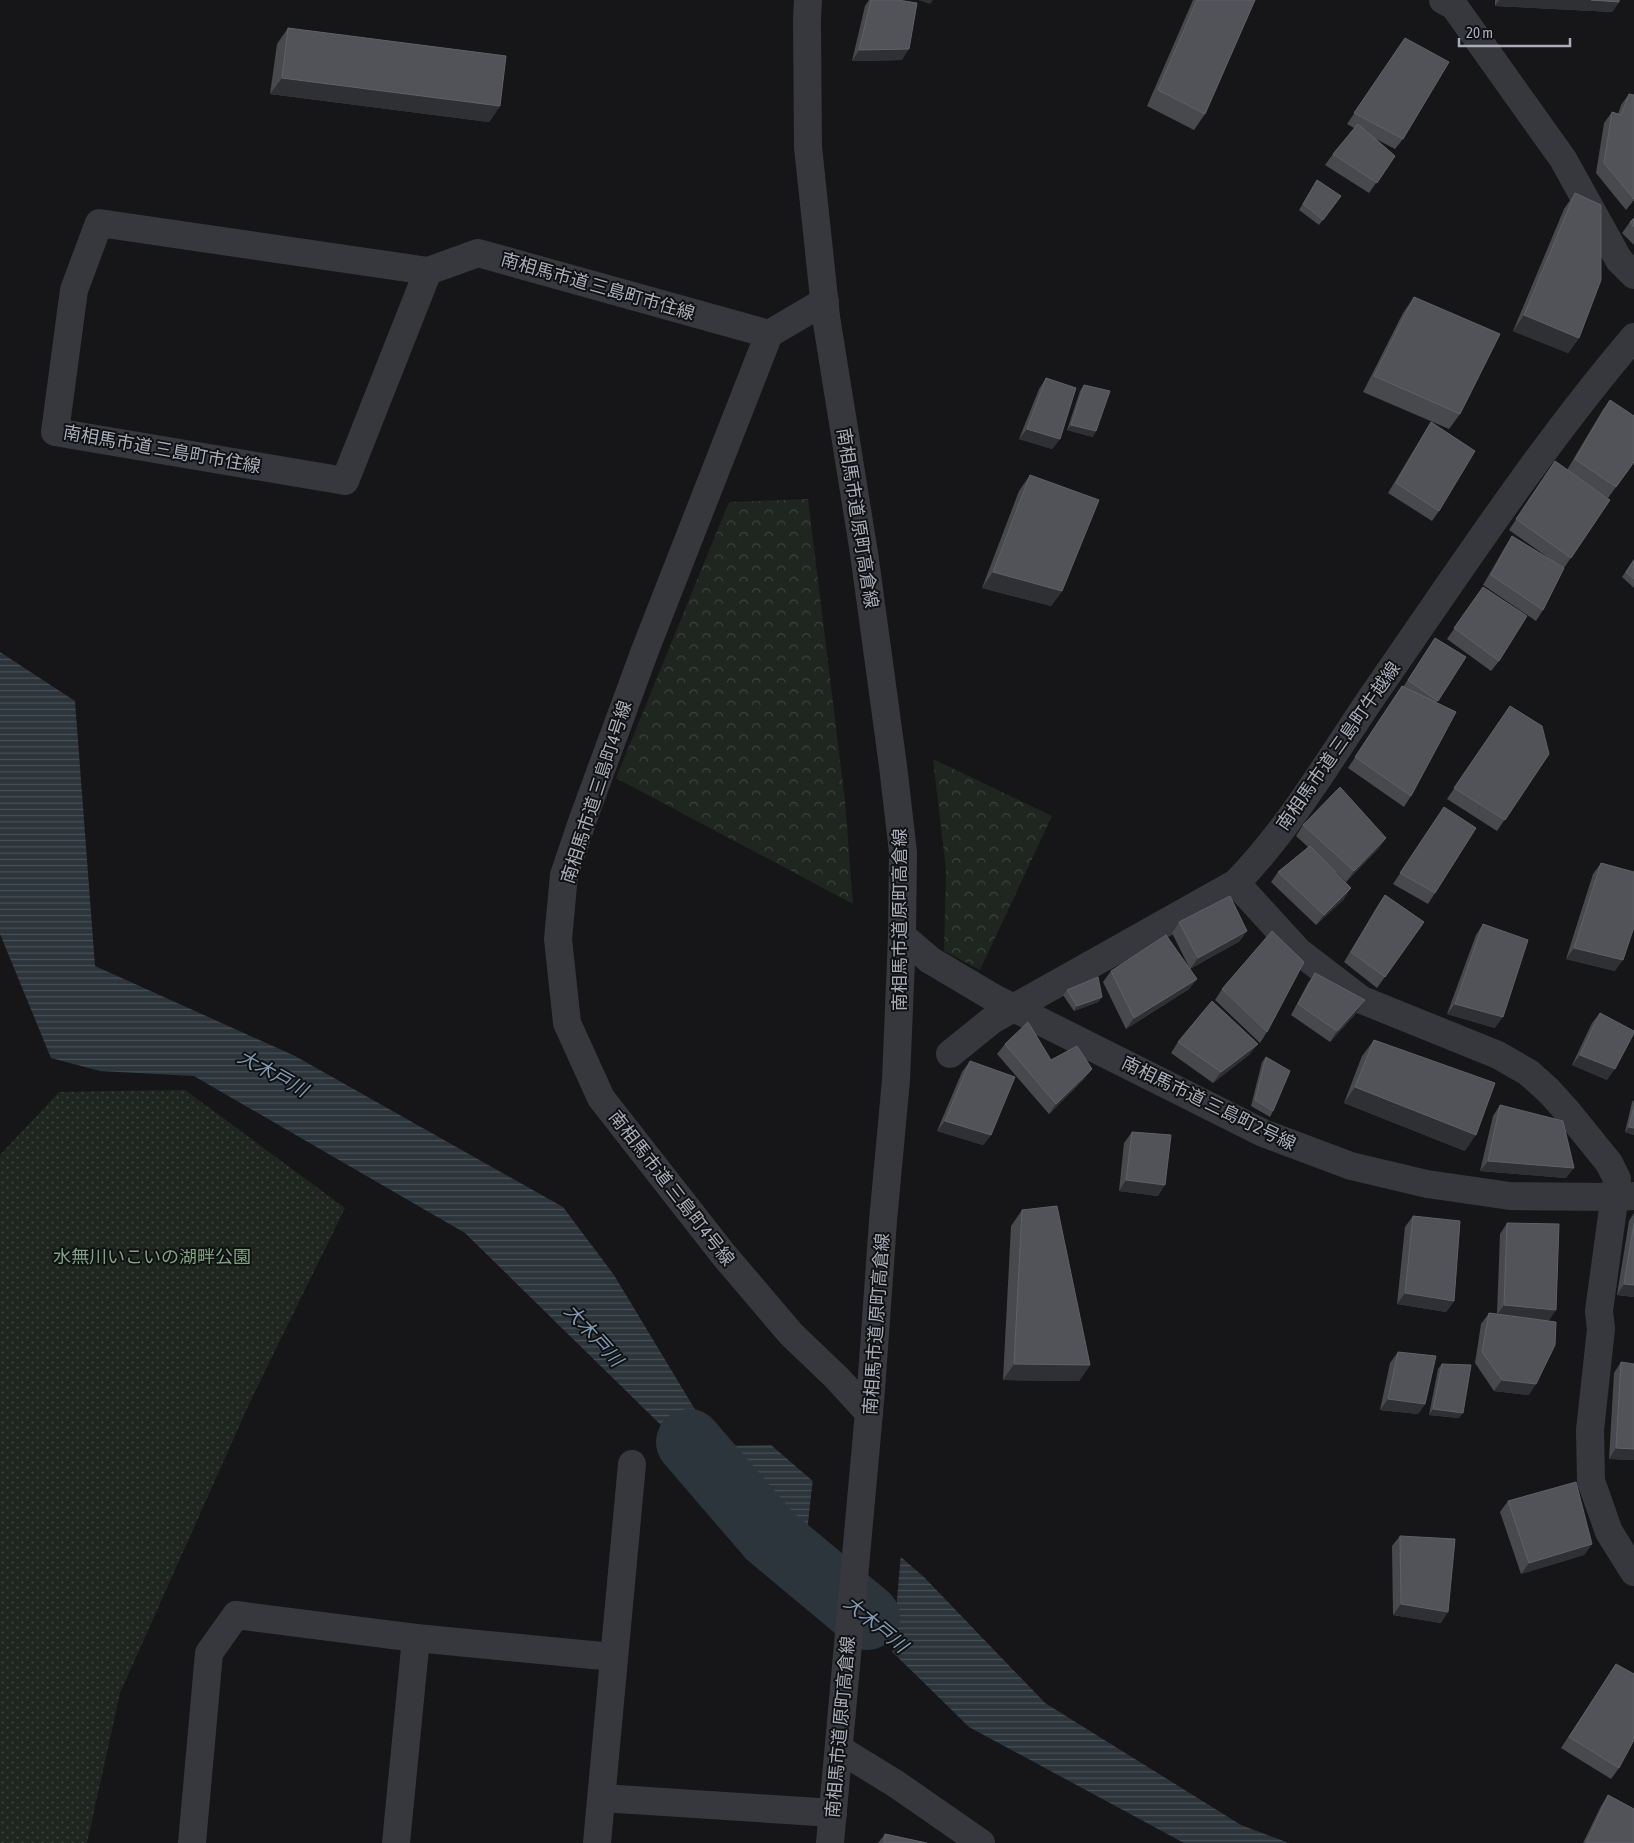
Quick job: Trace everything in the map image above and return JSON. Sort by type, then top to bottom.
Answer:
[{"type":"street","name":"南相馬市道 原町高倉線","points":[[808,0],[808,147],[825,301],[864,553],[893,766],[902,852],[902,936],[896,1080],[869,1413],[830,1843]]},
{"type":"street","points":[[1443,0],[1454,6],[1563,159],[1619,260],[1634,275]]},
{"type":"street","name":"南相馬市道 三島町市住線","points":[[428,270],[345,481],[55,432],[74,290],[99,223],[428,270],[478,253],[770,334]]},
{"type":"street","points":[[770,334],[825,301]]},
{"type":"street","name":"南相馬市道 三島町4号線","points":[[770,334],[640,662],[583,819],[564,875],[558,957],[567,1023],[601,1098],[722,1254],[791,1334],[837,1378],[869,1413]]},
{"type":"street","name":"南相馬市道 三島町牛越線","points":[[950,1054],[992,1020],[1236,883],[1299,804],[1540,455],[1634,338]]},
{"type":"street","points":[[1236,883],[1298,951],[1362,1000],[1498,1055],[1530,1073],[1561,1104],[1609,1164],[1624,1196],[1599,1311],[1602,1329],[1590,1430],[1591,1481],[1609,1532],[1634,1572]]},
{"type":"street","name":"南相馬市道 三島町2号線","points":[[902,936],[930,960],[994,998],[1263,1133],[1351,1166],[1427,1184],[1510,1196],[1624,1196]]},
{"type":"street","points":[[597,1843],[632,1464]]},
{"type":"street","points":[[192,1843],[210,1653],[236,1615],[416,1638],[613,1657]]},
{"type":"street","points":[[396,1843],[416,1638]]},
{"type":"street","points":[[839,1749],[896,1784],[981,1843]]},
{"type":"street","points":[[602,1798],[833,1813]]},
{"type":"green space","points":[[808,499],[845,801],[853,904],[616,778],[729,502]]},
{"type":"green space","points":[[933,759],[1052,816],[980,970],[944,951],[946,870]]},
{"type":"green space","name":"水無川いこいの湖畔公園","points":[[185,1090],[345,1208],[250,1402],[120,1693],[87,1843],[0,1843],[0,1155],[59,1092]]},
{"type":"water","points":[[0,652],[75,701],[95,966],[295,1056],[563,1207],[614,1275],[717,1446],[771,1445],[924,1577],[1045,1703],[1241,1825],[1289,1843],[1184,1843],[969,1727],[465,1233],[194,1076],[100,1071],[51,1058],[0,934]]},
{"type":"pier","points":[[813,1478],[901,1554],[892,1655],[803,1569]]},
{"type":"building","points":[[871,0],[898,0],[917,3],[909,49],[859,50]]},
{"type":"building","points":[[1197,0],[1255,0],[1205,114],[1158,90]]},
{"type":"building","points":[[1591,0],[1619,0],[1619,2]]},
{"type":"building","points":[[288,28],[506,56],[500,106],[282,78]]},
{"type":"building","points":[[1405,38],[1449,62],[1403,139],[1354,113]]},
{"type":"building","points":[[1629,94],[1634,95],[1634,199],[1604,163],[1612,112],[1621,115]]},
{"type":"building","points":[[1358,124],[1395,156],[1377,183],[1333,154]]},
{"type":"building","points":[[1317,180],[1341,196],[1323,220],[1303,204]]},
{"type":"building","points":[[1575,193],[1601,205],[1601,280],[1579,338],[1524,315]]},
{"type":"building","points":[[1634,218],[1634,227],[1630,222]]},
{"type":"building","points":[[1414,297],[1500,334],[1460,414],[1374,376]]},
{"type":"building","points":[[1046,378],[1076,388],[1060,439],[1027,429]]},
{"type":"building","points":[[1084,385],[1110,391],[1096,431],[1071,425]]},
{"type":"building","points":[[1610,400],[1634,416],[1634,462],[1616,487],[1575,459]]},
{"type":"building","points":[[1431,422],[1475,451],[1439,511],[1396,483]]},
{"type":"building","points":[[1555,461],[1610,500],[1571,558],[1516,519]]},
{"type":"building","points":[[1030,475],[1099,500],[1062,591],[993,572]]},
{"type":"building","points":[[1512,536],[1564,568],[1543,610],[1491,575]]},
{"type":"building","points":[[1634,560],[1634,579],[1626,572]]},
{"type":"building","points":[[1483,587],[1527,616],[1499,661],[1454,628]]},
{"type":"building","points":[[1435,638],[1466,657],[1438,701],[1408,680]]},
{"type":"building","points":[[1402,686],[1456,712],[1411,796],[1355,757]]},
{"type":"building","points":[[1510,706],[1542,726],[1549,754],[1505,820],[1454,788]]},
{"type":"building","points":[[1340,787],[1386,838],[1354,871],[1303,825]]},
{"type":"building","points":[[1444,807],[1476,828],[1435,893],[1400,873]]},
{"type":"building","points":[[1310,846],[1351,888],[1324,915],[1278,872]]},
{"type":"building","points":[[1601,863],[1634,872],[1634,927],[1623,960],[1574,948]]},
{"type":"building","points":[[1385,895],[1424,922],[1385,977],[1351,952]]},
{"type":"building","points":[[1230,896],[1247,931],[1198,958],[1179,922]]},
{"type":"building","points":[[1483,924],[1528,940],[1503,1017],[1455,1004]]},
{"type":"building","points":[[1272,931],[1304,962],[1267,1032],[1222,989]]},
{"type":"building","points":[[1166,935],[1197,979],[1134,1018],[1111,971]]},
{"type":"building","points":[[1315,973],[1365,1000],[1337,1031],[1298,1004]]},
{"type":"building","points":[[1098,977],[1102,997],[1077,1006],[1067,990]]},
{"type":"building","points":[[1212,1001],[1258,1044],[1221,1072],[1178,1042]]},
{"type":"building","points":[[1600,1013],[1634,1031],[1615,1069],[1580,1055]]},
{"type":"building","points":[[1028,1022],[1051,1060],[1077,1046],[1092,1069],[1056,1104],[1005,1044]]},
{"type":"building","points":[[1374,1040],[1495,1083],[1476,1135],[1355,1087]]},
{"type":"building","points":[[1266,1057],[1290,1071],[1273,1111],[1255,1100]]},
{"type":"building","points":[[970,1061],[1015,1077],[991,1135],[945,1121]]},
{"type":"building","points":[[1500,1105],[1563,1121],[1574,1168],[1488,1161]]},
{"type":"building","points":[[1634,1106],[1634,1128],[1629,1127]]},
{"type":"building","points":[[1132,1132],[1171,1135],[1165,1185],[1126,1180]]},
{"type":"building","points":[[1057,1206],[1090,1365],[1014,1364],[1022,1210]]},
{"type":"building","points":[[1413,1216],[1460,1221],[1454,1301],[1405,1293]]},
{"type":"building","points":[[1507,1223],[1559,1224],[1556,1310],[1504,1305]]},
{"type":"building","points":[[1634,1223],[1634,1285],[1624,1284]]},
{"type":"building","points":[[1489,1313],[1556,1322],[1555,1345],[1536,1384],[1502,1380],[1482,1352]]},
{"type":"building","points":[[1398,1352],[1436,1356],[1425,1404],[1388,1399]]},
{"type":"building","points":[[1621,1362],[1634,1364],[1634,1449],[1616,1448]]},
{"type":"building","points":[[1442,1364],[1471,1365],[1463,1413],[1433,1409]]},
{"type":"building","points":[[1576,1482],[1592,1544],[1529,1563],[1508,1501]]},
{"type":"building","points":[[1400,1536],[1455,1539],[1448,1612],[1401,1604]]},
{"type":"building","points":[[1616,1664],[1634,1674],[1634,1740],[1619,1768],[1569,1737]]},
{"type":"building","points":[[1608,1795],[1634,1809],[1634,1843],[1586,1843]]},
{"type":"building","points":[[885,1834],[927,1843],[884,1843]]},
{"type":"waterway","name":"大木戸川","points":[[689,1442],[770,1536],[867,1617]]}]
